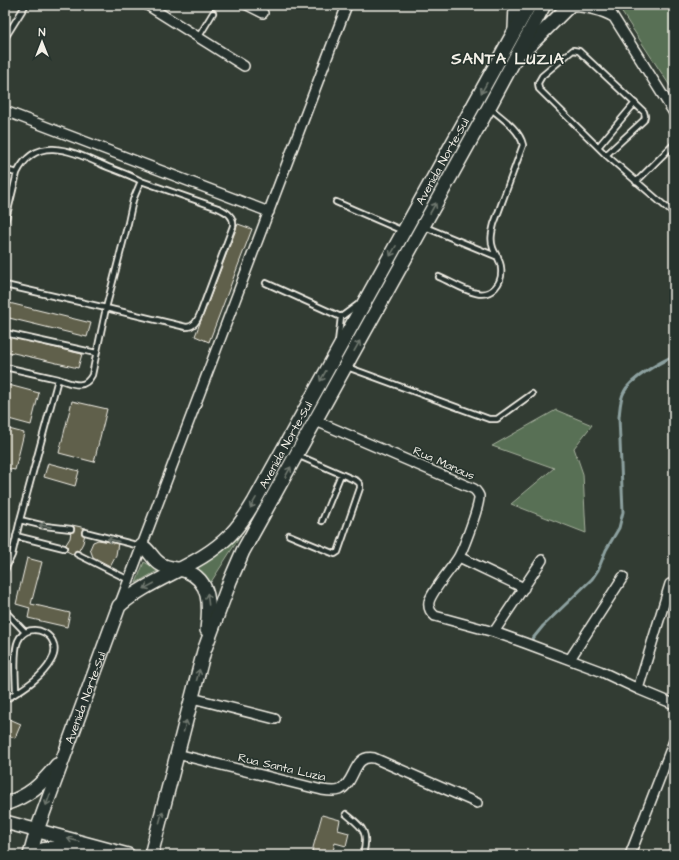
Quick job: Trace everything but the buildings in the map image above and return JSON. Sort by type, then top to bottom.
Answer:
[{"type":"main road","points":[[515,32],[516,5]]},
{"type":"main road","name":"Avenida Norte-Sul","points":[[31,855],[37,830],[119,606],[135,593],[181,569],[216,548],[230,536],[239,525],[254,502],[336,351],[529,5]]},
{"type":"main road","points":[[542,6],[549,10],[557,10],[570,6]]},
{"type":"main road","name":"Avenida Norte-Sul","points":[[151,855],[204,651],[230,581],[243,552],[489,107],[542,6]]},
{"type":"main road","points":[[514,60],[570,6]]},
{"type":"main road","points":[[142,546],[163,566],[188,571],[200,580],[207,592],[208,616],[204,651]]},
{"type":"main road","points":[[5,804],[28,795],[45,780],[64,756]]},
{"type":"main road","points":[[5,822],[125,855]]},
{"type":"main road","points":[[31,855],[49,847],[90,855]]},
{"type":"street","points":[[147,5],[244,66]]},
{"type":"street","points":[[247,5],[263,13]]},
{"type":"street","points":[[119,606],[347,5]]},
{"type":"street","points":[[606,5],[674,113]]},
{"type":"street","points":[[570,6],[606,12],[616,19]]},
{"type":"street","points":[[5,111],[269,212]]},
{"type":"street","name":"Rua Manaus","points":[[316,421],[474,489],[479,496],[479,501],[459,556],[430,599],[429,608],[434,616],[494,632]]},
{"type":"street","points":[[459,556],[524,588]]},
{"type":"street","points":[[542,560],[494,632],[570,659],[674,704]]},
{"type":"street","points":[[570,659],[623,577]]},
{"type":"street","points":[[638,689],[670,584]]},
{"type":"street","points":[[192,698],[275,719]]},
{"type":"street","points":[[634,854],[674,741]]},
{"type":"street","name":"Rua Santa Luzia","points":[[178,754],[322,790],[335,791],[340,790],[345,786],[361,760],[369,757],[477,803]]},
{"type":"lane","points":[[5,38],[25,6]]},
{"type":"lane","points":[[198,38],[213,13]]},
{"type":"lane","points":[[606,155],[644,120],[644,112],[576,50],[573,50],[542,76],[538,83],[539,89],[606,155],[673,212]]},
{"type":"lane","points":[[598,147],[635,104]]},
{"type":"lane","points":[[439,277],[476,293],[488,293],[497,287],[501,276],[501,266],[493,247],[491,236],[523,145],[521,137],[489,107]]},
{"type":"lane","points":[[636,182],[674,144]]},
{"type":"lane","points":[[5,223],[20,166],[30,156],[42,150],[56,149],[73,151],[141,181],[224,211],[233,219],[233,226],[200,314],[191,327],[5,285]]},
{"type":"lane","points":[[5,170],[17,173]]},
{"type":"lane","points":[[5,367],[78,384],[84,384],[89,381],[92,375],[106,308],[133,200],[141,181]]},
{"type":"lane","points":[[336,202],[404,231]]},
{"type":"lane","points":[[423,226],[498,257]]},
{"type":"lane","points":[[266,283],[341,317]]},
{"type":"lane","points":[[336,351],[341,317],[366,298]]},
{"type":"lane","points":[[5,333],[96,353]]},
{"type":"lane","points":[[345,366],[489,420],[497,420],[532,394]]},
{"type":"lane","points":[[5,570],[12,555],[58,379]]},
{"type":"lane","points":[[289,535],[335,554],[338,552],[342,543],[360,488],[360,484],[357,481],[297,455]]},
{"type":"lane","points":[[322,521],[342,474]]},
{"type":"lane","points":[[20,520],[71,530]]},
{"type":"lane","points":[[85,532],[142,546]]},
{"type":"lane","points":[[16,536],[64,548]]},
{"type":"lane","points":[[77,554],[129,580]]},
{"type":"lane","points":[[5,611],[25,632]]},
{"type":"lane","points":[[5,700],[16,693],[43,671],[51,662],[55,652],[53,641],[44,632],[31,630],[25,632],[20,637],[16,646],[16,693]]},
{"type":"lane","points":[[346,814],[364,830],[366,840],[363,855]]},
{"type":"green space","points":[[617,5],[674,5],[674,92]]},
{"type":"green space","points":[[556,410],[592,425],[574,448],[583,474],[586,533],[511,504],[554,468],[492,446]]},
{"type":"green space","points":[[241,535],[211,582],[195,566],[223,549]]},
{"type":"green space","points":[[144,562],[159,570],[136,583]]},
{"type":"waterway","points":[[530,642],[543,626],[592,579],[619,528],[623,512],[619,417],[624,392],[627,387],[639,376],[661,362],[674,356]]},
{"type":"district","name":"SANTA LUZIA","points":[[508,58]]}]
